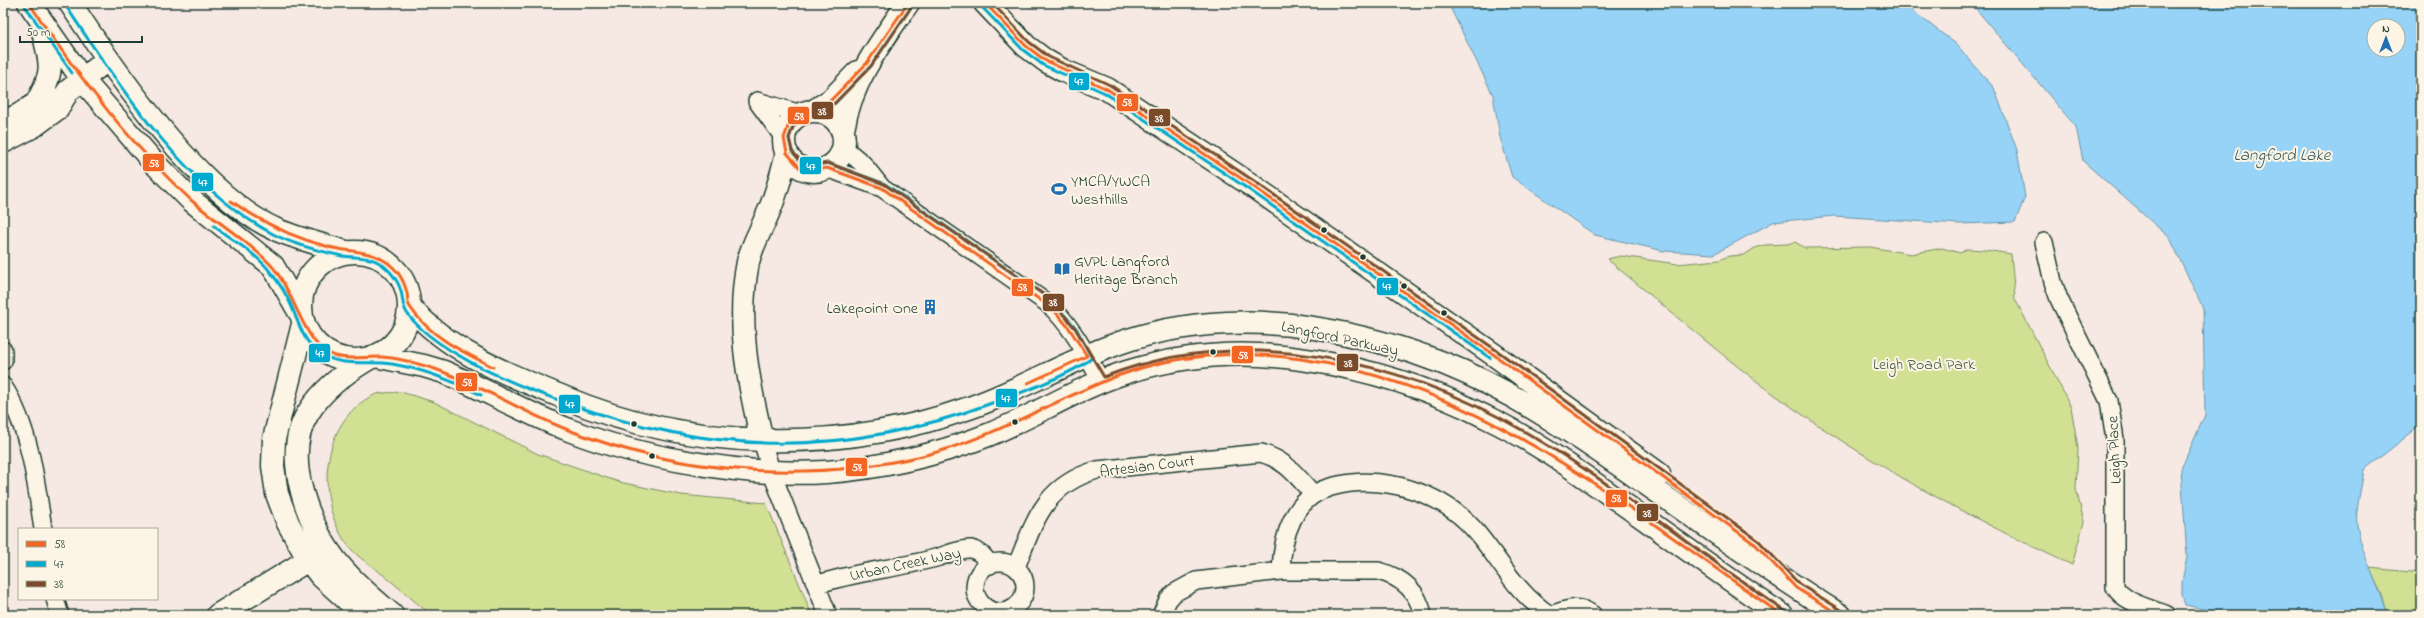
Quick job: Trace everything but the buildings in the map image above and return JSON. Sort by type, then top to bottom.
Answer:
[{"type":"main road","points":[[70,3],[108,59],[171,140],[232,202],[276,230],[346,252]]},
{"type":"main road","points":[[762,440],[747,368],[743,321],[748,261],[769,211],[789,124],[831,100],[867,63],[908,3]]},
{"type":"main road","points":[[985,3],[1026,46],[1046,61],[1064,71],[1107,89],[1251,185],[1493,354],[1756,544],[1796,588]]},
{"type":"main road","points":[[34,11],[75,85],[191,200],[273,266],[302,318],[311,338],[323,350],[332,355],[353,360],[372,357]]},
{"type":"main road","points":[[34,11],[50,59],[50,74],[36,104]]},
{"type":"main road","points":[[3,142],[34,126],[57,109],[75,85],[108,59]]},
{"type":"main road","points":[[769,211],[818,170],[841,156],[846,113],[867,63]]},
{"type":"main road","points":[[3,122],[19,115],[48,96],[75,85]]},
{"type":"main road","points":[[808,112],[832,116],[844,139]]},
{"type":"main road","points":[[785,145],[795,164],[818,170]]},
{"type":"main road","points":[[364,615],[320,575],[308,560],[288,523],[277,494],[273,466],[274,439],[302,318],[301,296],[306,280],[316,267],[330,257],[346,252],[363,252],[373,255],[392,266],[401,278],[407,291],[409,306],[406,322],[400,336],[389,348],[347,372],[324,391],[307,414],[298,439],[297,467],[303,493],[312,520],[327,548],[341,567],[392,615]]},
{"type":"main road","name":"Langford Parkway","points":[[409,306],[441,337],[460,350],[504,373],[580,405],[632,422],[672,431],[762,440],[849,437],[916,424],[970,408],[1108,347],[1171,329],[1219,323],[1270,323],[1315,328],[1383,343],[1444,364],[1504,392],[1554,420],[1796,588],[1840,615]]},
{"type":"main road","name":"Langford Parkway","points":[[372,357],[424,366],[444,372],[536,416],[604,442],[662,457],[771,471],[825,472],[883,464],[933,453],[987,435],[1125,373],[1178,359],[1243,354],[1306,360],[1375,374],[1432,393],[1488,417],[1557,457],[1782,615]]},
{"type":"main road","points":[[218,615],[327,548]]},
{"type":"street","points":[[785,145],[757,101],[808,112]]},
{"type":"street","points":[[844,139],[882,188],[1048,303],[1072,331],[1102,383]]},
{"type":"street","points":[[818,170],[882,188]]},
{"type":"street","name":"Leigh Place","points":[[2044,242],[2053,282],[2059,299],[2102,384],[2113,414],[2115,439],[2114,587],[2118,594],[2167,615]]},
{"type":"street","points":[[3,350],[3,361]]},
{"type":"street","points":[[3,386],[22,428],[32,464],[43,528]]},
{"type":"street","points":[[762,440],[771,471],[828,615]]},
{"type":"street","name":"Artesian Court","points":[[1016,567],[1045,503],[1067,483],[1083,474],[1097,470],[1261,453],[1281,460],[1289,466],[1313,494]]},
{"type":"street","points":[[1281,571],[1283,545],[1289,524],[1313,494],[1346,483],[1364,482],[1401,486],[1438,500],[1467,521],[1513,583],[1535,606],[1550,615],[1574,607],[1585,609],[1594,615]]},
{"type":"street","name":"Urban Creek Way","points":[[816,585],[838,578],[916,564],[965,549],[977,552],[986,559],[990,565]]},
{"type":"street","points":[[1006,563],[1016,567],[1024,582],[1024,592],[1020,601],[1013,608],[1004,612],[994,611],[984,606],[978,599],[975,589],[979,575],[990,565],[1006,563]]},
{"type":"street","points":[[1161,615],[1168,600],[1188,583],[1281,571],[1378,571],[1389,574],[1398,578],[1412,590],[1421,605],[1423,615]]},
{"type":"street","points":[[55,600],[60,615]]},
{"type":"green space","name":"Leigh Road Park","points":[[1795,242],[1805,248],[1870,247],[1911,254],[1942,248],[1960,253],[1967,249],[2011,254],[2015,299],[2071,407],[2078,448],[2076,489],[2084,522],[2072,565],[1999,530],[1929,493],[1826,431],[1745,372],[1607,259],[1621,256],[1677,264],[1719,260],[1729,256],[1744,255],[1755,248],[1765,245]]},
{"type":"green space","points":[[401,392],[434,402],[538,454],[619,482],[681,495],[766,503],[812,615],[431,615],[350,548],[337,526],[330,506],[327,485],[328,463],[333,442],[342,423],[356,407],[374,395]]},
{"type":"green space","points":[[2369,568],[2421,573],[2421,615],[2388,615],[2382,595]]},
{"type":"water","points":[[1448,3],[1902,3],[1956,44],[1994,88],[2017,150],[2025,197],[2015,222],[1960,224],[1834,216],[1773,222],[1714,254],[1664,251],[1595,235],[1512,177],[1500,137],[1493,95]]},
{"type":"water","name":"Langford Lake","points":[[1971,3],[2421,3],[2421,425],[2364,470],[2357,513],[2359,537],[2388,615],[2232,615],[2185,605],[2182,595],[2182,581],[2187,557],[2181,469],[2205,415],[2203,308],[2170,238],[2083,161],[2076,127]]},
{"type":"transit line","name":"58","points":[[29,3],[84,81],[124,131],[146,155],[191,200],[261,255],[270,264],[285,285],[309,333],[316,343],[330,354],[344,358],[388,358],[407,361],[432,368],[467,382],[553,424],[613,446],[656,457],[700,465],[745,470],[789,471],[834,470],[878,464],[922,456],[948,449],[973,440],[1095,385],[1120,375],[1163,362],[1186,358],[1232,355],[1278,356],[1301,359],[1369,374],[1434,396],[1495,425],[1555,458],[1613,496],[1782,615]]},
{"type":"transit line","name":"58","points":[[908,3],[867,63],[831,100],[815,110],[801,114],[789,124],[784,138],[787,153],[800,168],[809,171],[827,168],[882,188],[1053,309],[1069,328],[1087,356],[1028,383]]},
{"type":"transit line","name":"58","points":[[985,3],[1026,46],[1046,61],[1107,89],[1251,185],[1493,354],[1756,545],[1796,588],[1840,615]]},
{"type":"transit line","name":"38","points":[[992,3],[1029,42],[1049,57],[1110,85],[1254,181],[1496,350],[1759,541],[1799,584],[1843,611]]},
{"type":"transit line","name":"47","points":[[25,6],[72,73]]},
{"type":"transit line","name":"47","points":[[66,6],[109,69],[156,133],[183,163],[211,190],[241,214],[281,238],[316,250],[342,256],[369,259],[378,262],[390,272],[397,281],[401,291],[403,305],[407,313],[431,337],[451,351],[485,370],[527,388],[570,404],[624,421],[677,433],[729,441],[781,443],[833,441],[885,433],[938,421],[1030,389],[1072,371],[1092,358],[1076,328],[1050,299],[885,184],[828,163],[809,166],[803,164],[792,151],[789,138],[793,127],[803,119],[817,114],[835,103],[871,66],[912,6]]},
{"type":"transit line","name":"38","points":[[912,6],[871,66],[835,103],[817,114],[803,119],[793,127],[789,138],[792,151],[803,164],[809,166],[828,163],[884,184],[1050,299],[1075,328],[1104,377],[1156,361],[1210,353],[1264,351],[1318,357],[1372,368],[1424,384],[1474,405],[1522,430],[1590,472],[1785,611]]},
{"type":"transit line","name":"47","points":[[981,6],[1023,50],[1043,65],[1105,93],[1248,189],[1490,358]]},
{"type":"transit line","name":"58","points":[[231,201],[254,216],[303,239],[336,249],[365,253],[379,257],[393,267],[399,275],[406,288],[409,305],[418,318],[427,327],[448,343],[493,367]]},
{"type":"transit line","name":"47","points":[[214,226],[252,254],[266,267],[285,293],[299,326],[306,338],[321,354],[338,361],[355,363],[383,363],[404,366],[449,380],[481,395]]},
{"type":"place","name":"YMCA/YWCA Westhills","points":[[1059,189]]},
{"type":"place","name":"GVPL: Langford Heritage Branch","points":[[1062,269]]},
{"type":"place","name":"Lakepoint One","points":[[930,307]]}]
